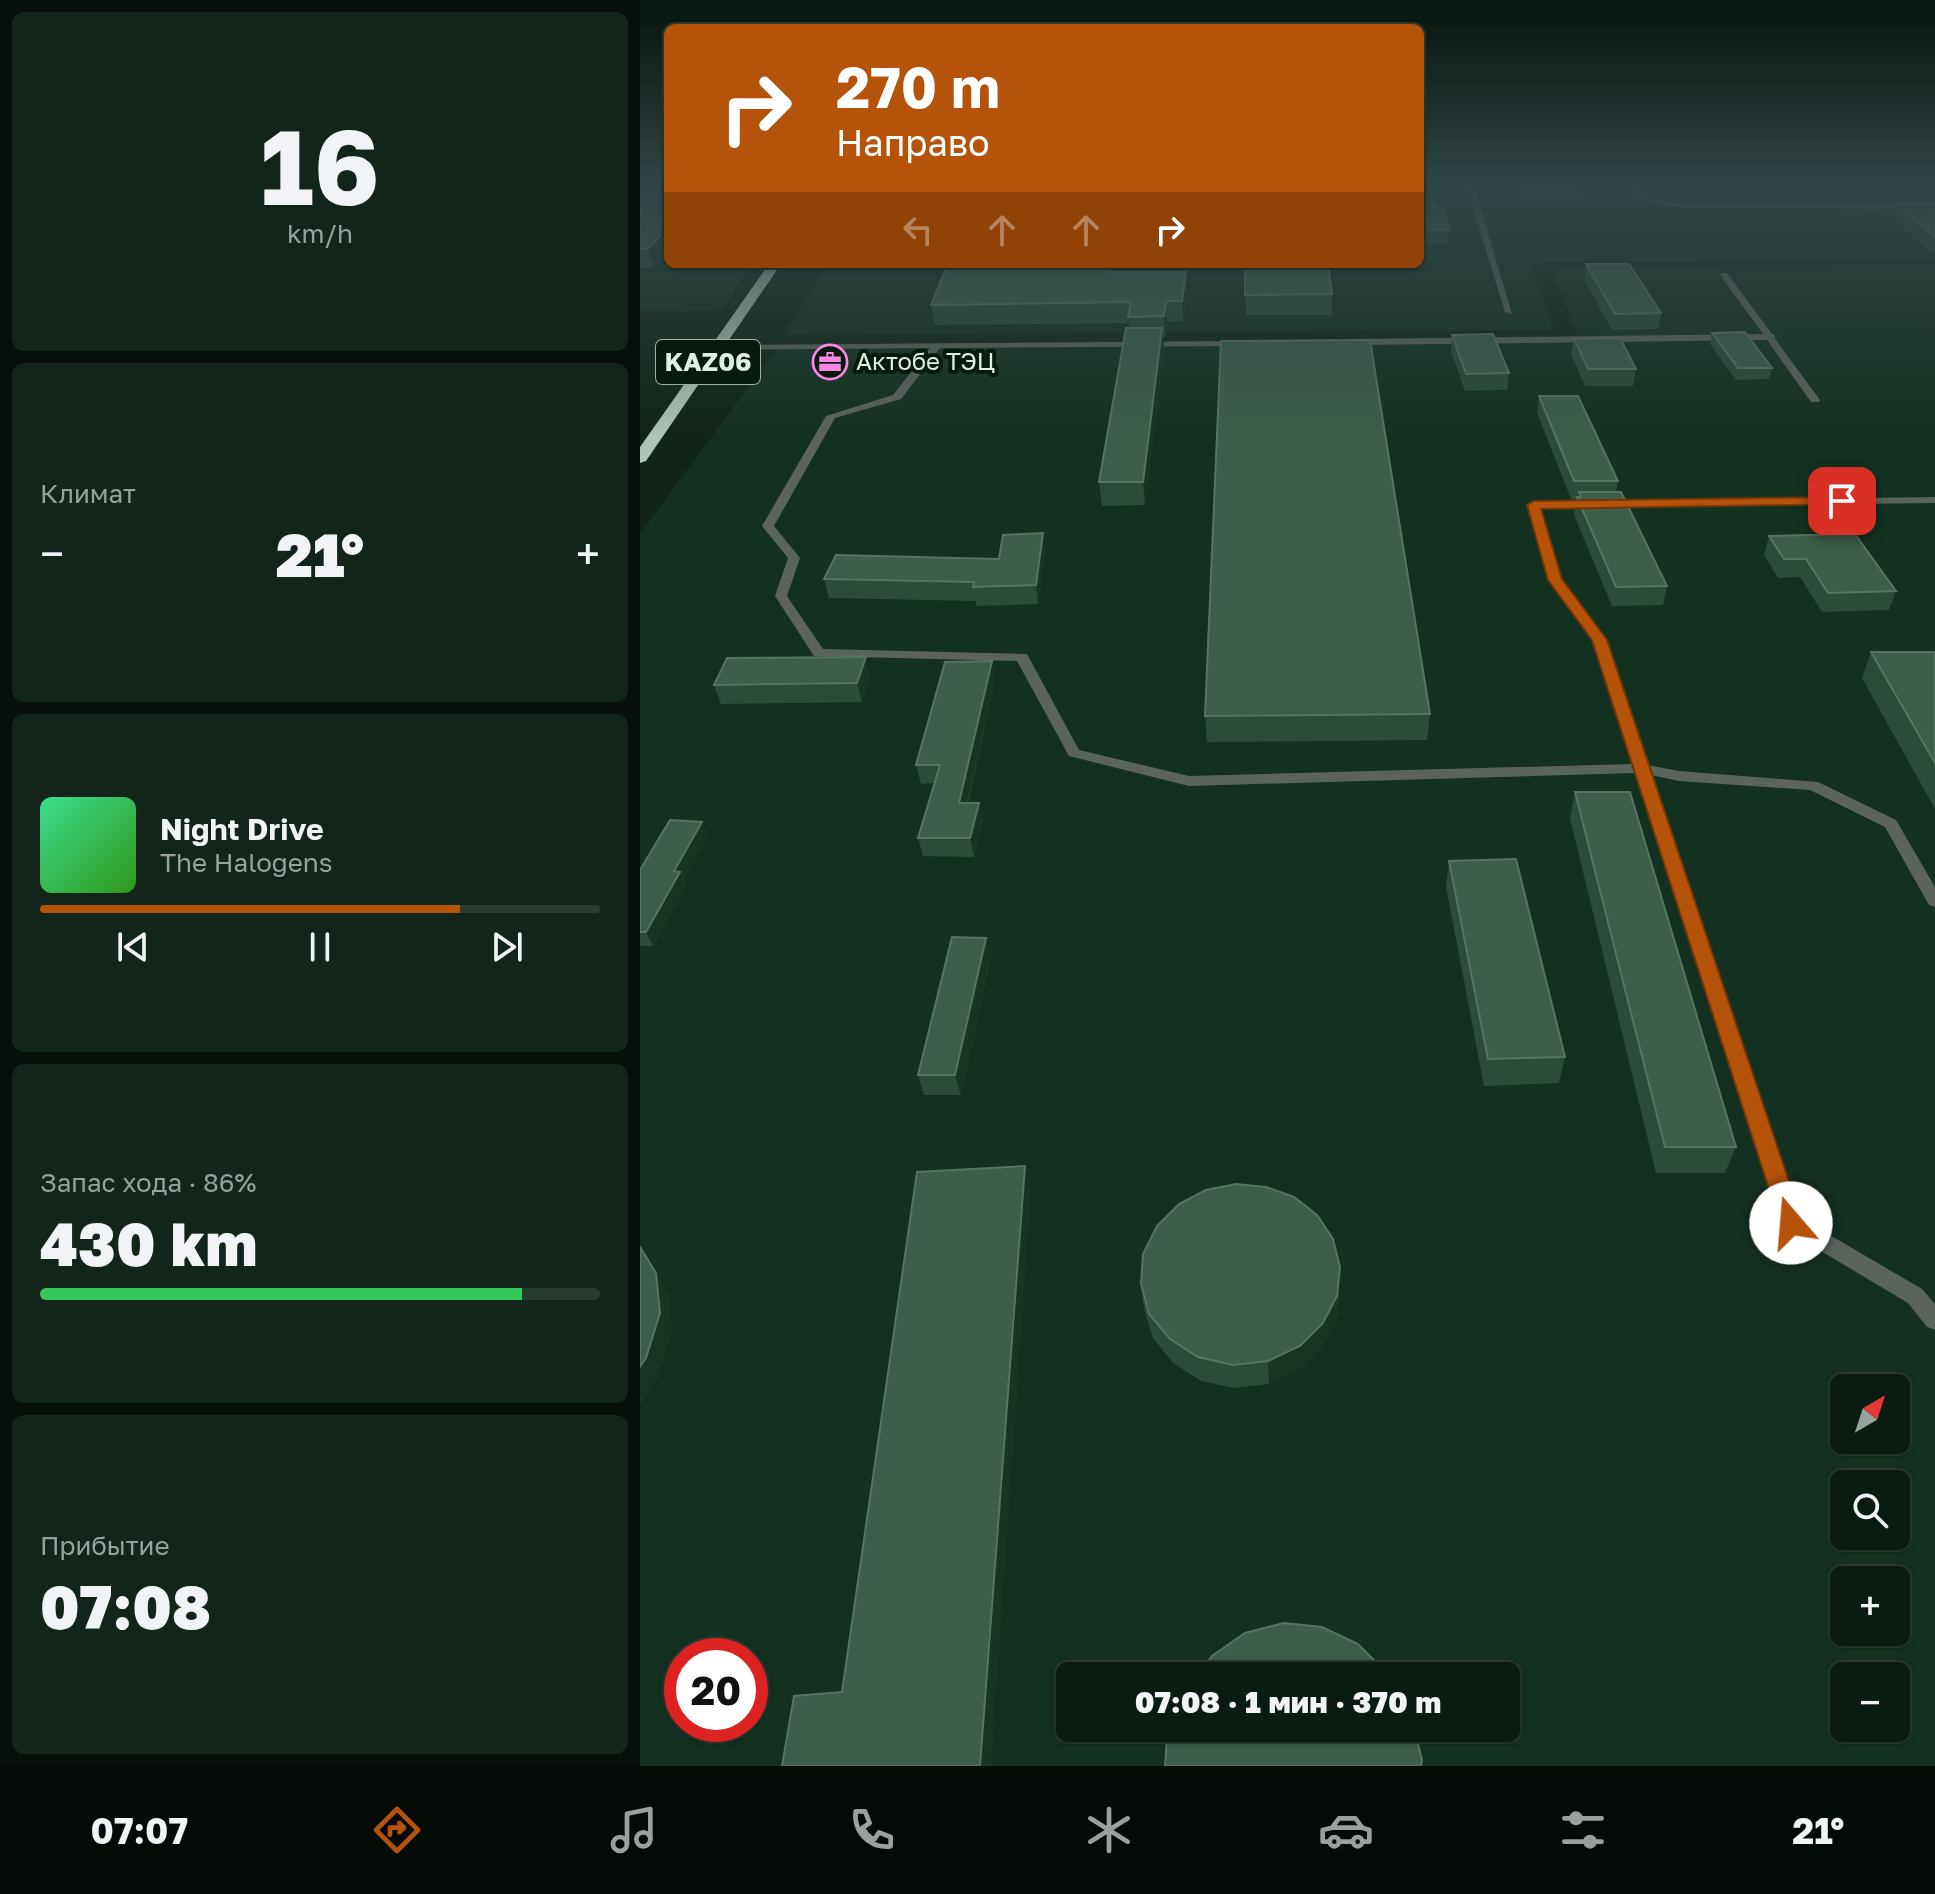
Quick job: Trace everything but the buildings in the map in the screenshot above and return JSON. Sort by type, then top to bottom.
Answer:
[{"type":"highway","name":"KАZ06","points":[[640,458],[770,271]]},
{"type":"lane","points":[[1496,271],[1509,312]]},
{"type":"lane","points":[[1724,275],[1815,400]]},
{"type":"lane","points":[[1347,342],[1772,337]]},
{"type":"lane","points":[[718,347],[1252,343]]},
{"type":"lane","points":[[937,346],[897,397],[831,416],[768,526],[794,558],[781,596],[819,653],[1022,657],[1074,753],[1189,781],[1640,768],[1679,776],[1813,785],[1891,824],[1935,901]]},
{"type":"lane","points":[[1935,500],[1534,505],[1555,580],[1599,640],[1791,1223],[1915,1296],[1935,1320]]},
{"type":"shaded area","points":[[640,271],[747,271],[721,311],[640,312]]},
{"type":"shaded area","points":[[823,271],[1533,271],[1554,330],[784,335]]},
{"type":"shaded area","points":[[1554,271],[1935,271],[1935,1766],[640,1766],[640,534],[779,345],[1577,337]]},
{"type":"place","name":"Актобе ТЭЦ","points":[[830,362]]},
{"type":"route","points":[[1791,1223],[1599,640],[1555,580],[1534,505],[1842,501]]}]
